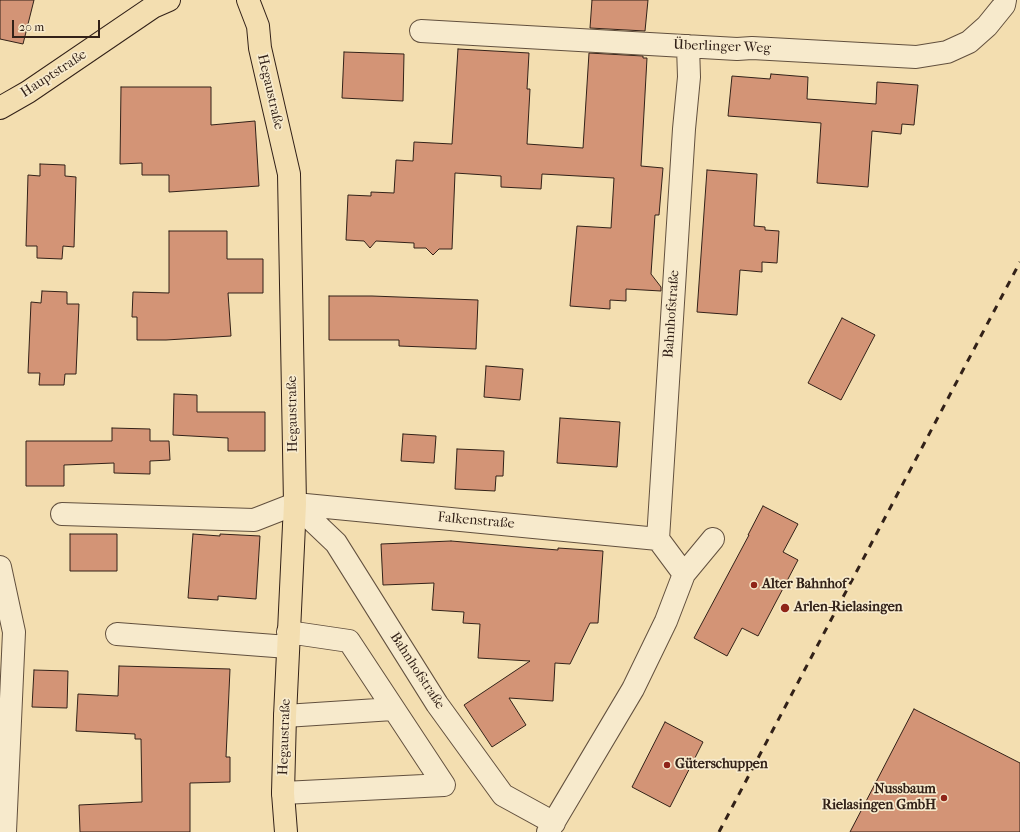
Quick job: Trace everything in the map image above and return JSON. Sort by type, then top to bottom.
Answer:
[{"type":"main road","name":"Hauptstraße","points":[[0,108],[28,92],[153,7],[169,0]]},
{"type":"main road","name":"Hegaustraße","points":[[248,0],[258,26],[260,48],[289,174],[295,504],[285,716],[283,793],[286,832]]},
{"type":"street","name":"Überlinger Weg","points":[[421,30],[688,46],[916,57],[947,52],[969,42],[987,26],[1005,2]]},
{"type":"street","name":"Bahnhofstraße","points":[[658,538],[684,129],[689,77],[688,46]]},
{"type":"street","points":[[62,514],[254,520],[295,504]]},
{"type":"street","name":"Falkenstraße","points":[[295,504],[658,538]]},
{"type":"street","name":"Bahnhofstraße","points":[[295,504],[336,543],[437,704],[503,795],[551,827],[633,689],[666,621],[684,574],[713,540]]},
{"type":"street","points":[[658,538],[684,574]]},
{"type":"street","points":[[0,567],[14,632],[5,832]]},
{"type":"street","points":[[117,634],[348,641],[444,785],[283,793]]},
{"type":"street","points":[[285,716],[393,709]]},
{"type":"building","points":[[0,0],[34,0],[23,44],[0,39]]},
{"type":"building","points":[[592,0],[648,0],[645,31],[590,28]]},
{"type":"building","points":[[458,49],[529,53],[527,89],[530,89],[527,144],[583,148],[589,53],[643,56],[643,58],[647,58],[641,166],[663,168],[659,215],[655,215],[651,274],[661,287],[661,291],[626,289],[626,301],[610,300],[610,309],[570,306],[577,226],[611,228],[614,178],[542,174],[541,189],[501,187],[501,176],[455,173],[452,249],[439,249],[433,255],[426,248],[414,248],[414,243],[376,241],[370,248],[364,241],[346,240],[348,195],[371,196],[371,192],[394,193],[396,160],[413,161],[414,142],[452,144]]},
{"type":"building","points":[[344,52],[404,54],[403,101],[342,98]]},
{"type":"building","points":[[771,74],[808,77],[807,99],[876,104],[877,82],[918,85],[914,125],[902,124],[901,134],[872,131],[868,187],[817,183],[821,123],[728,116],[732,76],[770,79]]},
{"type":"building","points":[[121,87],[211,87],[211,125],[255,121],[259,186],[169,192],[169,175],[142,175],[142,163],[120,164]]},
{"type":"building","points":[[40,164],[65,165],[65,176],[76,177],[74,247],[63,246],[62,259],[37,258],[37,246],[26,246],[28,175],[40,176]]},
{"type":"building","points":[[707,170],[757,174],[754,226],[765,227],[765,230],[779,231],[777,263],[762,262],[762,272],[740,270],[737,315],[697,312]]},
{"type":"building","points":[[169,231],[227,231],[227,259],[263,259],[263,293],[228,293],[231,336],[166,340],[137,340],[137,317],[132,317],[133,292],[169,293]]},
{"type":"building","points":[[42,291],[67,292],[67,304],[79,304],[76,374],[65,374],[64,385],[39,385],[40,373],[28,373],[31,302],[41,303]]},
{"type":"building","points":[[329,296],[478,300],[476,349],[399,346],[399,340],[329,340]]},
{"type":"building","points":[[842,318],[875,335],[841,400],[808,383]]},
{"type":"building","points":[[486,366],[523,369],[520,400],[484,397]]},
{"type":"building","points":[[174,394],[197,395],[197,412],[265,412],[265,451],[228,451],[228,438],[173,435]]},
{"type":"building","points":[[560,418],[620,422],[617,467],[557,463]]},
{"type":"building","points":[[112,428],[150,429],[150,441],[169,441],[170,460],[150,461],[150,474],[114,473],[114,463],[64,465],[64,486],[26,486],[26,441],[112,441]]},
{"type":"building","points":[[403,434],[436,436],[434,463],[401,461]]},
{"type":"building","points":[[457,449],[504,451],[503,476],[496,476],[495,491],[455,489]]},
{"type":"building","name":"Alter Bahnhof","points":[[763,506],[798,524],[783,552],[798,560],[758,636],[742,628],[727,656],[694,638]]},
{"type":"building","points":[[70,534],[117,534],[117,571],[70,571]]},
{"type":"building","points":[[193,534],[260,536],[256,599],[218,596],[218,600],[188,598]]},
{"type":"building","points":[[451,541],[558,550],[558,548],[603,551],[598,623],[590,623],[570,664],[555,663],[553,701],[509,698],[526,725],[492,747],[464,705],[530,661],[478,658],[480,624],[463,623],[464,612],[432,610],[434,583],[383,585],[381,544]]},
{"type":"building","points":[[119,666],[230,669],[226,757],[230,757],[230,782],[190,783],[190,832],[80,832],[79,805],[142,802],[141,739],[135,739],[135,734],[76,731],[78,694],[118,696]]},
{"type":"building","points":[[34,670],[68,671],[67,708],[32,707]]},
{"type":"building","name":"Nussbaum Rielasingen GmbH","points":[[914,709],[1020,763],[1020,832],[850,832]]},
{"type":"building","name":"Güterschuppen","points":[[665,722],[703,742],[670,807],[632,787]]},
{"type":"railway","points":[[719,832],[1020,262]]},
{"type":"place","name":"Alter Bahnhof","points":[[754,585]]},
{"type":"place","name":"Arlen-Rielasingen","points":[[785,608]]},
{"type":"place","name":"Güterschuppen","points":[[667,765]]},
{"type":"place","name":"Nussbaum Rielasingen GmbH","points":[[944,798]]}]
